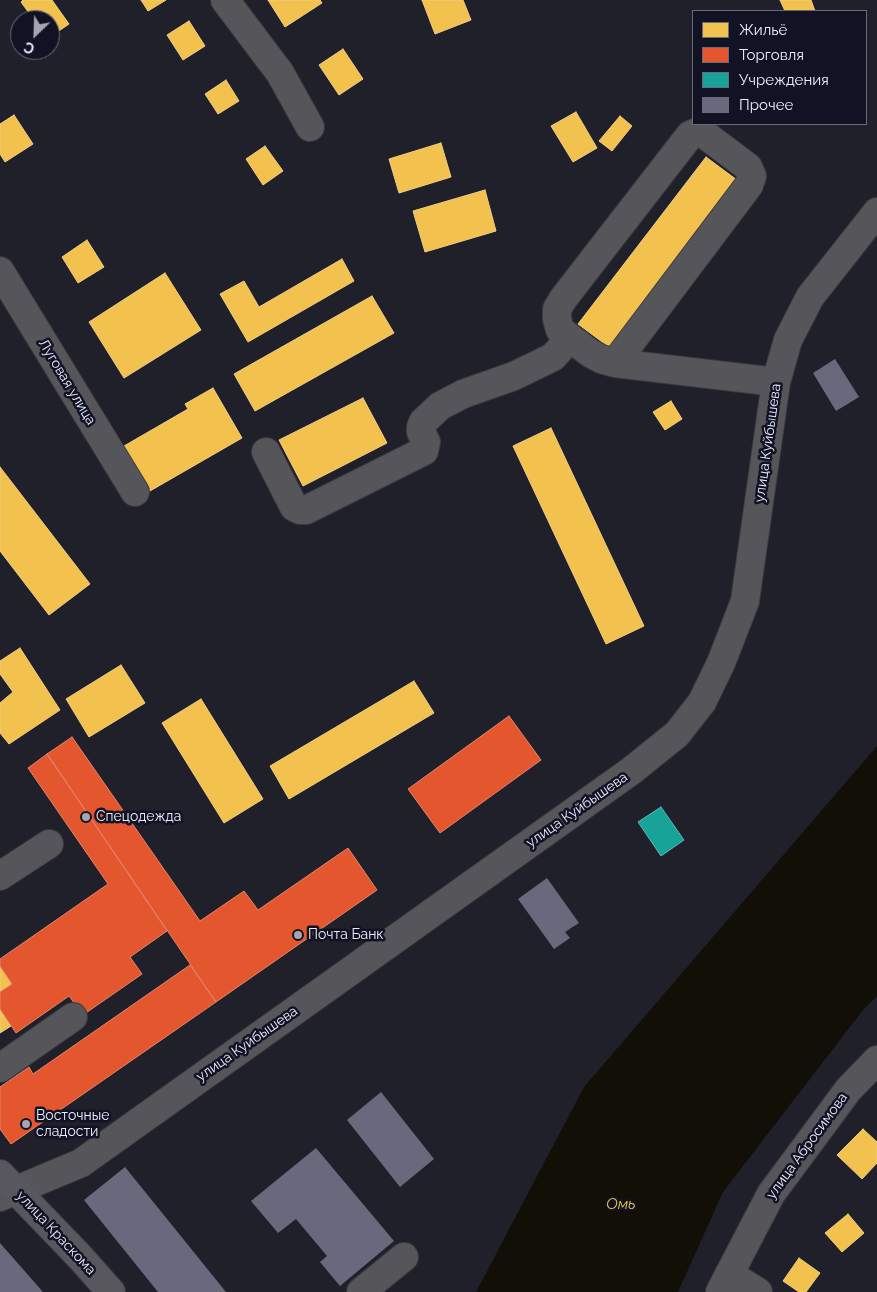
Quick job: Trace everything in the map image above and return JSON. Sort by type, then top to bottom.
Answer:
[{"type":"main road","name":"улица Краскома","points":[[5,1187],[80,1257],[111,1292]]},
{"type":"street","points":[[225,0],[280,73],[310,127]]},
{"type":"street","points":[[615,363],[749,185],[752,176],[748,167],[704,134],[697,132],[690,134],[564,299],[558,309],[556,319],[560,330],[601,360],[615,363],[776,382]]},
{"type":"street","name":"улица Куйбышева","points":[[5,1187],[81,1163],[632,771],[677,734],[702,702],[721,663],[745,602],[776,382],[788,340],[806,305],[877,212]]},
{"type":"street","name":"Луговая улица","points":[[0,271],[135,492]]},
{"type":"street","points":[[266,452],[294,507],[306,510],[424,451],[426,442],[421,432],[421,427],[423,422],[440,406],[463,394],[514,376],[553,358],[570,338]]},
{"type":"street","points":[[0,876],[49,844]]},
{"type":"street","points":[[0,1068],[73,1017]]},
{"type":"street","name":"улица Абросимова","points":[[724,1283],[771,1194],[848,1090],[877,1060]]},
{"type":"street","points":[[361,1292],[404,1256]]},
{"type":"street","points":[[724,1283],[758,1292]]},
{"type":"water","name":"Омь","points":[[877,746],[877,996],[863,1010],[723,1192],[678,1292],[476,1292],[584,1087]]},
{"type":"building: Жильё","points":[[23,0],[52,0],[59,10],[27,10],[21,2]]},
{"type":"building: Жильё","points":[[141,0],[166,0],[148,11]]},
{"type":"building: Жильё","points":[[268,0],[320,0],[322,3],[285,27]]},
{"type":"building: Жильё","points":[[422,0],[463,0],[471,20],[435,34]]},
{"type":"building: Жильё","points":[[780,0],[811,0],[815,10],[785,10]]},
{"type":"building: Жильё","points":[[60,11],[69,24],[60,30]]},
{"type":"building: Жильё","points":[[189,21],[205,46],[183,60],[167,35]]},
{"type":"building: Жильё","points":[[343,49],[363,79],[339,95],[319,65]]},
{"type":"building: Жильё","points":[[226,80],[239,101],[218,114],[205,94]]},
{"type":"building: Жильё","points":[[576,112],[597,148],[573,162],[551,126]]},
{"type":"building: Жильё","points":[[14,115],[33,144],[5,162],[0,154],[0,124]]},
{"type":"building: Жильё","points":[[620,116],[632,126],[612,151],[599,141]]},
{"type":"building: Жильё","points":[[441,143],[451,177],[399,193],[389,159]]},
{"type":"building: Жильё","points":[[265,146],[283,171],[263,185],[246,159]]},
{"type":"building: Жильё","points":[[706,157],[741,183],[613,350],[578,324]]},
{"type":"building: Жильё","points":[[485,190],[496,231],[425,252],[413,211]]},
{"type":"building: Жильё","points":[[87,240],[104,267],[78,283],[62,257]]},
{"type":"building: Жильё","points":[[342,259],[354,281],[248,342],[220,294],[244,281],[259,307]]},
{"type":"building: Жильё","points":[[165,273],[201,330],[124,378],[89,322]]},
{"type":"building: Жильё","points":[[372,296],[394,333],[255,411],[234,374]]},
{"type":"building: Жильё","points":[[213,388],[242,438],[150,491],[124,446],[188,409],[185,404]]},
{"type":"building: Жильё","points":[[363,398],[387,443],[303,486],[279,440]]},
{"type":"building: Жильё","points":[[671,401],[682,419],[665,430],[653,412]]},
{"type":"building: Жильё","points":[[551,428],[644,626],[606,644],[513,446]]},
{"type":"building: Жильё","points":[[0,467],[90,584],[49,615],[0,551]]},
{"type":"building: Жильё","points":[[20,648],[60,710],[9,744],[0,733],[0,703],[13,692],[0,674],[0,661]]},
{"type":"building: Жильё","points":[[121,665],[145,703],[89,737],[66,699]]},
{"type":"building: Жильё","points":[[414,681],[434,713],[289,799],[270,766]]},
{"type":"building: Жильё","points":[[201,699],[263,799],[224,823],[162,723]]},
{"type":"building: Жильё","points":[[0,966],[12,984],[0,992]]},
{"type":"building: Жильё","points":[[0,1009],[11,1026],[0,1033]]},
{"type":"building: Жильё","points":[[863,1129],[877,1142],[877,1163],[862,1179],[837,1155]]},
{"type":"building: Жильё","points":[[848,1214],[864,1233],[842,1252],[825,1233]]},
{"type":"building: Жильё","points":[[799,1258],[820,1273],[806,1292],[799,1292],[783,1281]]},
{"type":"building: Торговля","points":[[509,716],[541,760],[440,833],[408,789]]},
{"type":"building: Торговля","points":[[72,737],[200,921],[244,891],[258,910],[348,848],[377,890],[216,1002],[47,754]]},
{"type":"building: Торговля","points":[[47,754],[167,931],[130,957],[142,974],[83,1015],[69,996],[16,1033],[0,1009],[0,992],[12,984],[0,966],[0,959],[108,884],[28,768]]},
{"type":"building: Торговля","points":[[190,965],[216,1002],[11,1144],[0,1129],[0,1087],[29,1067],[33,1074]]},
{"type":"building: Учреждения","points":[[661,807],[684,840],[661,856],[638,822]]},
{"type":"building: Прочее","points":[[835,359],[859,397],[836,411],[813,373]]},
{"type":"building: Прочее","points":[[547,878],[579,923],[565,932],[570,938],[554,949],[518,899]]},
{"type":"building: Прочее","points":[[381,1092],[434,1159],[400,1187],[347,1120]]},
{"type":"building: Прочее","points":[[316,1148],[394,1241],[340,1286],[320,1262],[327,1256],[296,1219],[278,1233],[251,1201]]},
{"type":"building: Прочее","points":[[125,1167],[226,1292],[158,1292],[84,1200]]},
{"type":"building: Прочее","points":[[0,1243],[43,1292],[0,1292]]},
{"type":"place","name":"Спецодежда","points":[[86,817]]},
{"type":"place","name":"Почта Банк","points":[[298,935]]},
{"type":"place","name":"Восточные сладости","points":[[26,1124]]}]
